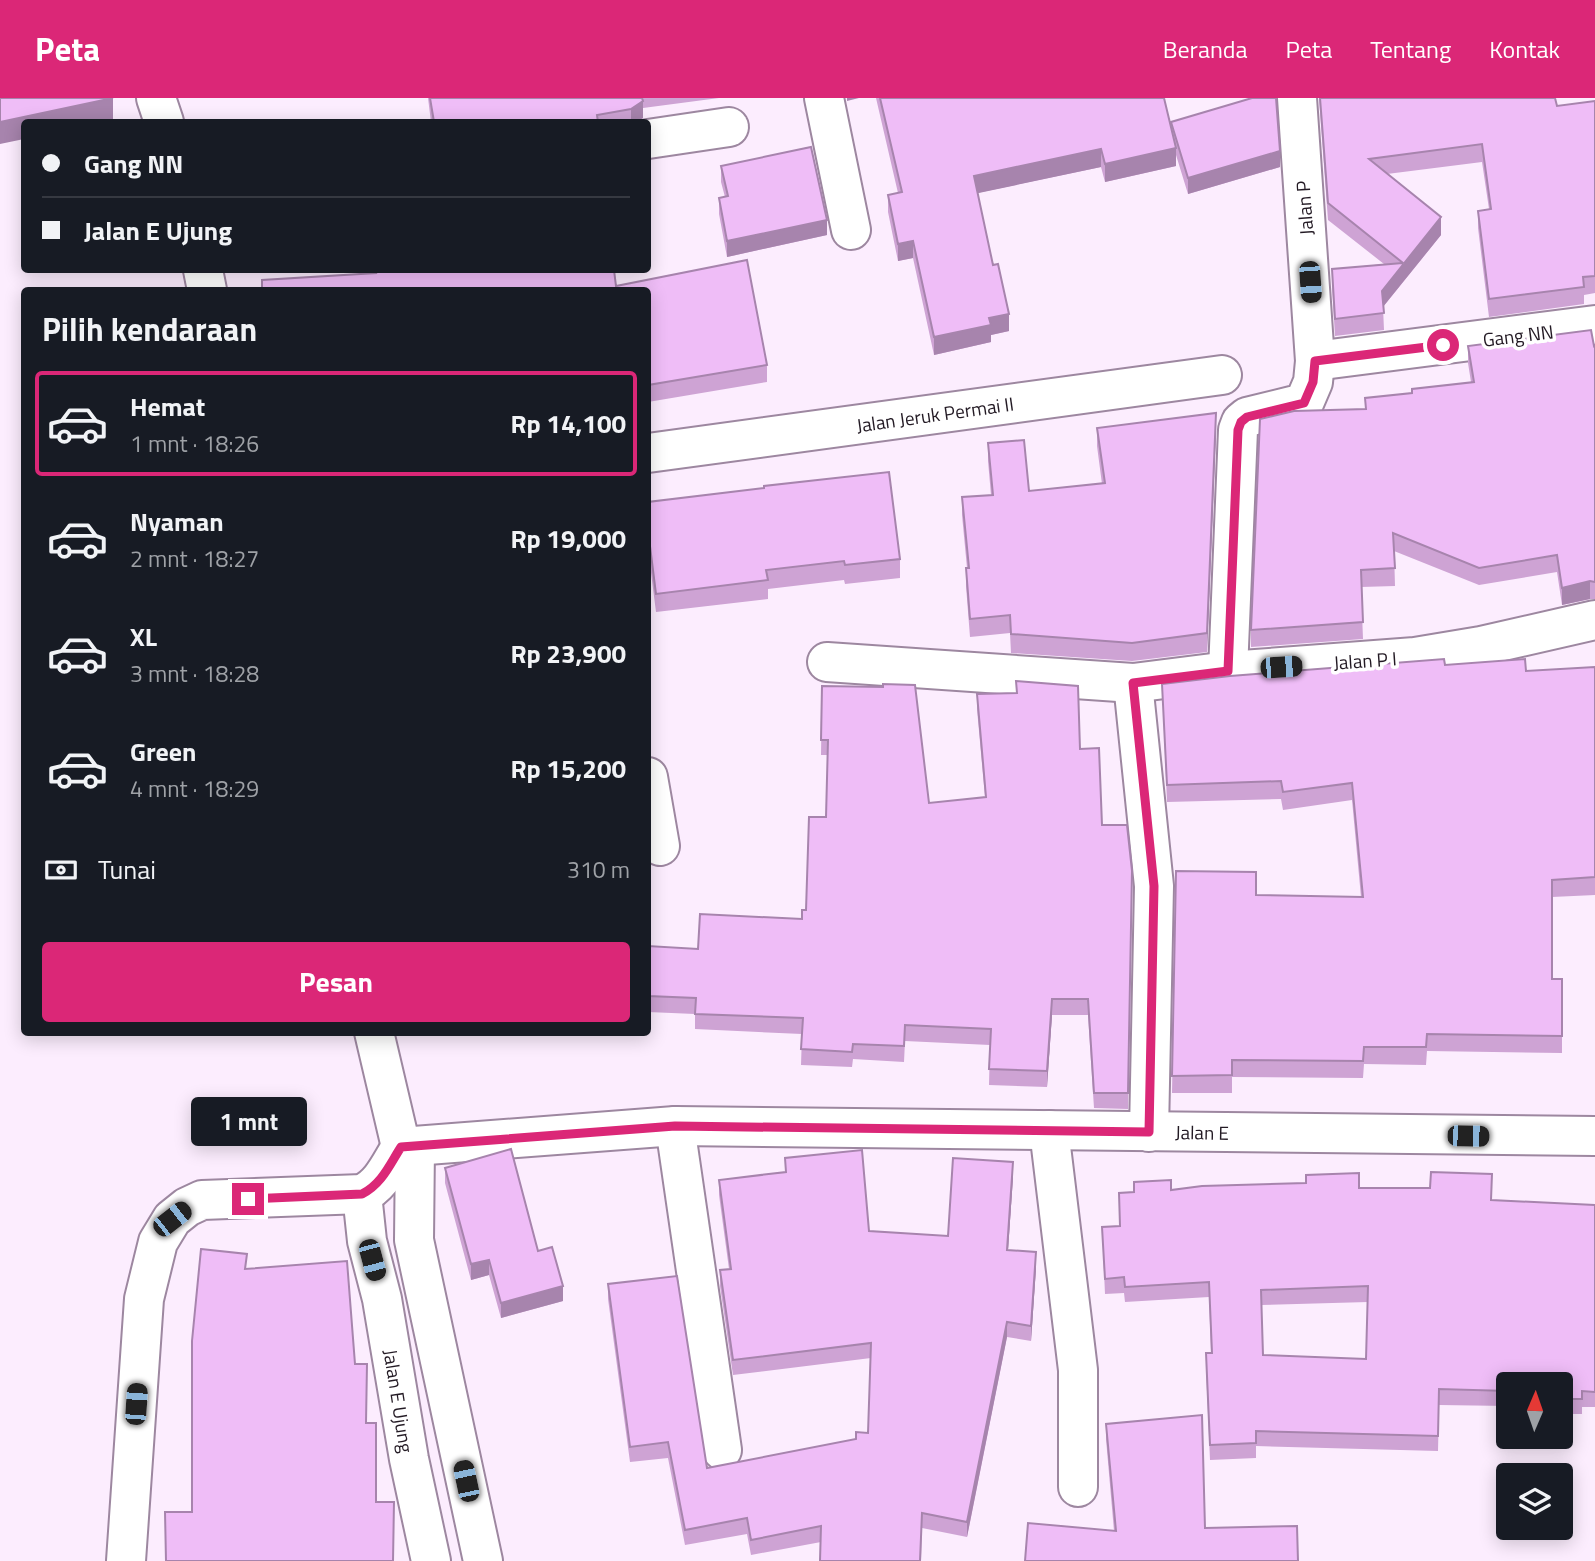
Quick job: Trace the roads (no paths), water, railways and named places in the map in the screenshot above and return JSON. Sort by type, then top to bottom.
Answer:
[{"type":"street","points":[[156,98],[163,119]]},
{"type":"street","points":[[824,98],[851,230]]},
{"type":"street","name":"Jalan P","points":[[1228,671],[1238,430],[1247,417],[1304,403],[1313,382],[1315,361],[1297,98]]},
{"type":"street","points":[[651,139],[729,127]]},
{"type":"street","name":"Gang NN","points":[[1315,361],[1595,325]]},
{"type":"street","name":"Jalan Jeruk Permai II","points":[[651,453],[1222,375]]},
{"type":"street","name":"Jalan P I","points":[[827,662],[1133,683],[1228,671],[1415,657],[1481,646],[1595,620]]},
{"type":"street","points":[[1133,683],[1154,886],[1149,1132]]},
{"type":"street","points":[[651,794],[660,846]]},
{"type":"street","points":[[375,1036],[408,1146],[414,1240],[483,1561]]},
{"type":"street","points":[[675,1126],[722,1450]]},
{"type":"street","name":"Jalan E","points":[[408,1146],[675,1126],[1595,1136]]},
{"type":"street","points":[[1049,1130],[1078,1370],[1079,1487]]},
{"type":"street","points":[[126,1561],[144,1299],[158,1242],[172,1219],[187,1207],[202,1200],[366,1192],[408,1146]]},
{"type":"street","name":"Jalan E Ujung","points":[[366,1192],[367,1241],[382,1299],[409,1459],[431,1561]]}]
